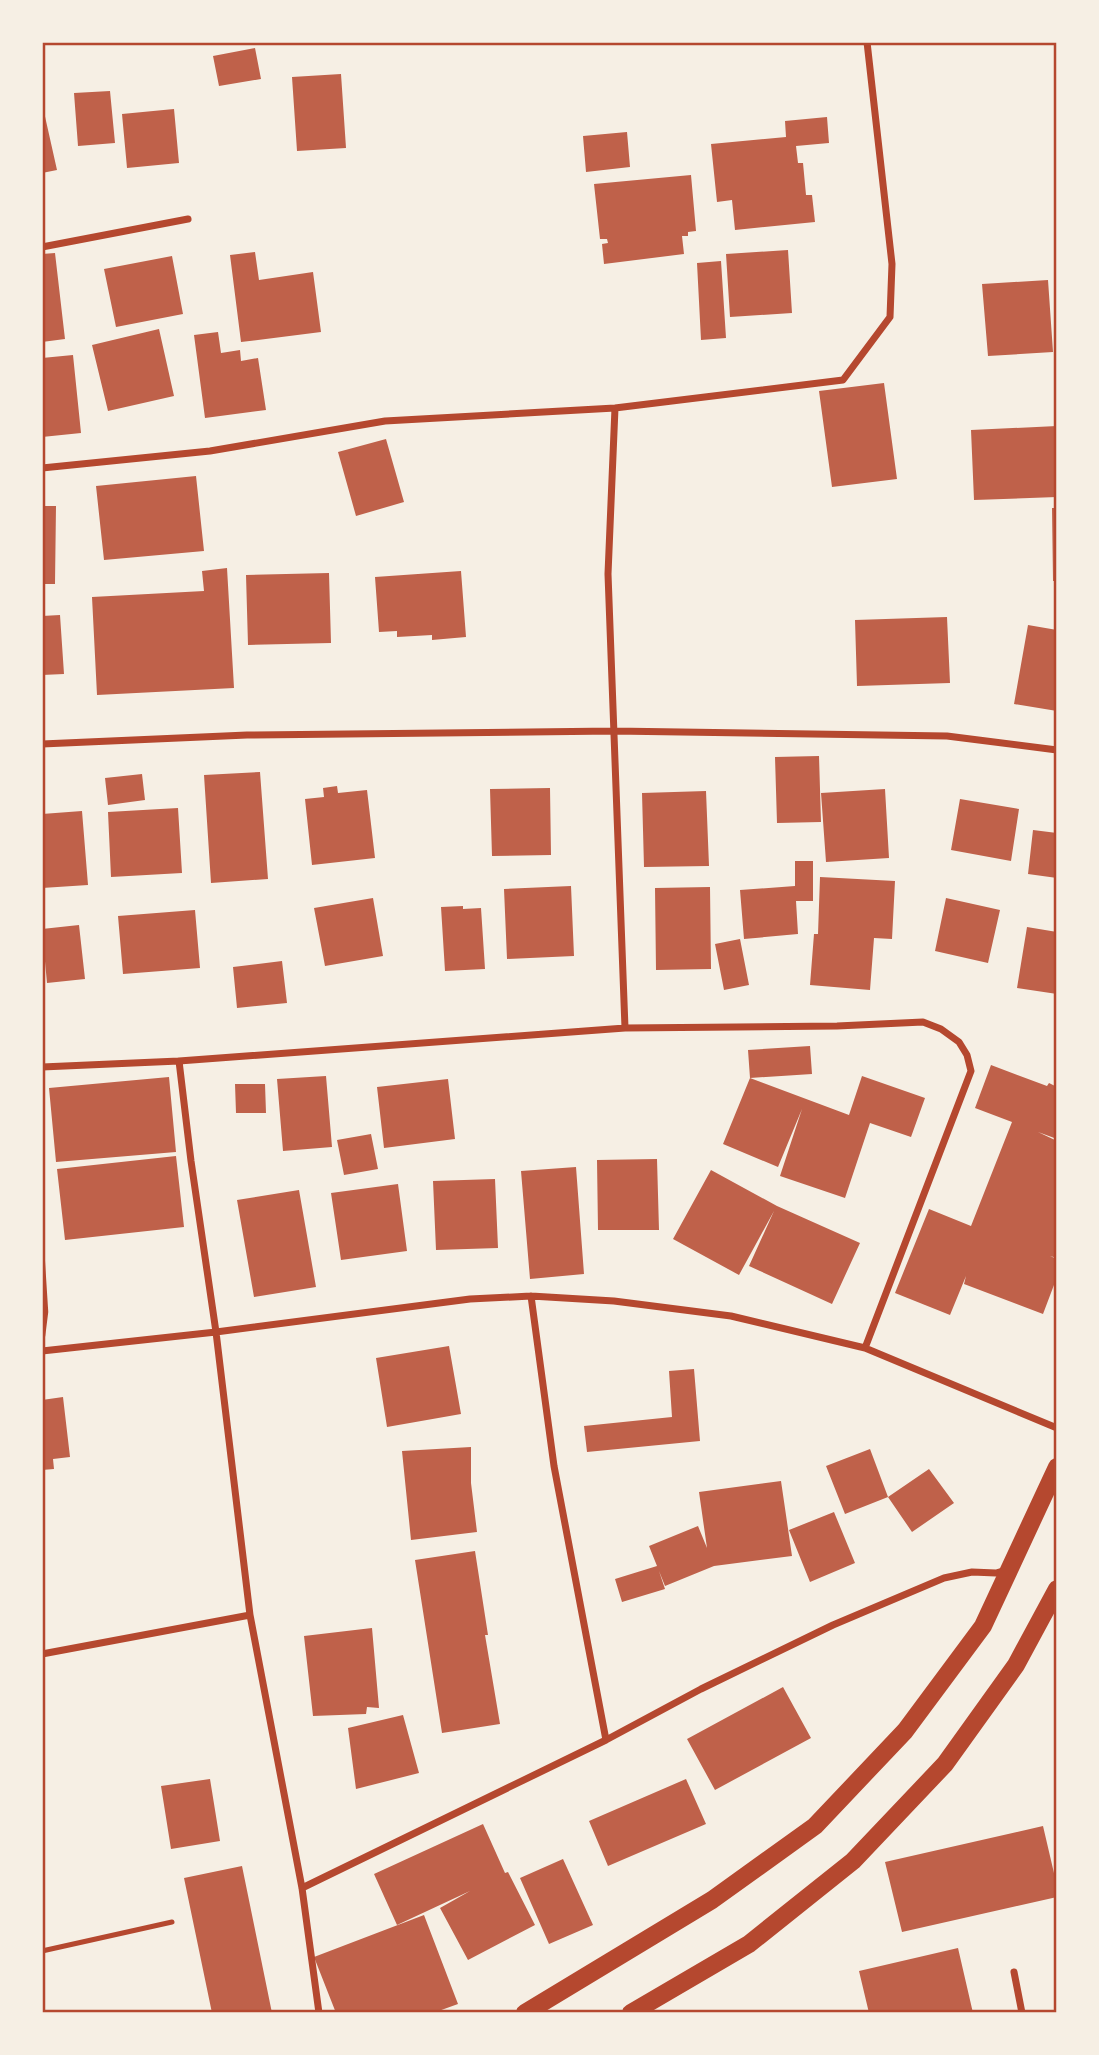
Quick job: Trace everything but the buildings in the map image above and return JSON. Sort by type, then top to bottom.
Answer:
[{"type":"main road","points":[[525,2013],[712,1900],[815,1826],[905,1731],[983,1626],[1057,1467]]},
{"type":"main road","points":[[631,2013],[749,1944],[853,1861],[946,1764],[1016,1665],[1057,1589]]},
{"type":"street","points":[[42,468],[211,451],[385,421],[614,408],[843,380],[890,317],[892,264],[867,42]]},
{"type":"street","points":[[42,247],[188,219]]},
{"type":"street","points":[[614,408],[608,574],[625,1028]]},
{"type":"street","points":[[42,744],[247,735],[614,732],[947,736],[1057,750]]},
{"type":"street","points":[[42,1068],[179,1061],[625,1028],[837,1026],[923,1022],[941,1029],[959,1042],[967,1055],[971,1071],[865,1348]]},
{"type":"street","points":[[179,1061],[216,1332],[250,1615],[302,1888],[319,2013]]},
{"type":"street","points":[[531,1296],[554,1466],[606,1740]]},
{"type":"street","points":[[42,1351],[216,1332],[470,1299],[531,1296],[614,1301],[731,1316],[865,1348],[1057,1428]]},
{"type":"street","points":[[302,1888],[606,1740],[701,1689],[912,1590],[944,1578],[972,1572],[996,1573],[1011,1569]]},
{"type":"street","points":[[42,1654],[250,1615]]},
{"type":"street","points":[[1014,1972],[1022,2013]]},
{"type":"lane","points":[[42,1951],[172,1922]]},
{"type":"path","points":[[42,1249],[46,1312],[42,1340]]}]
